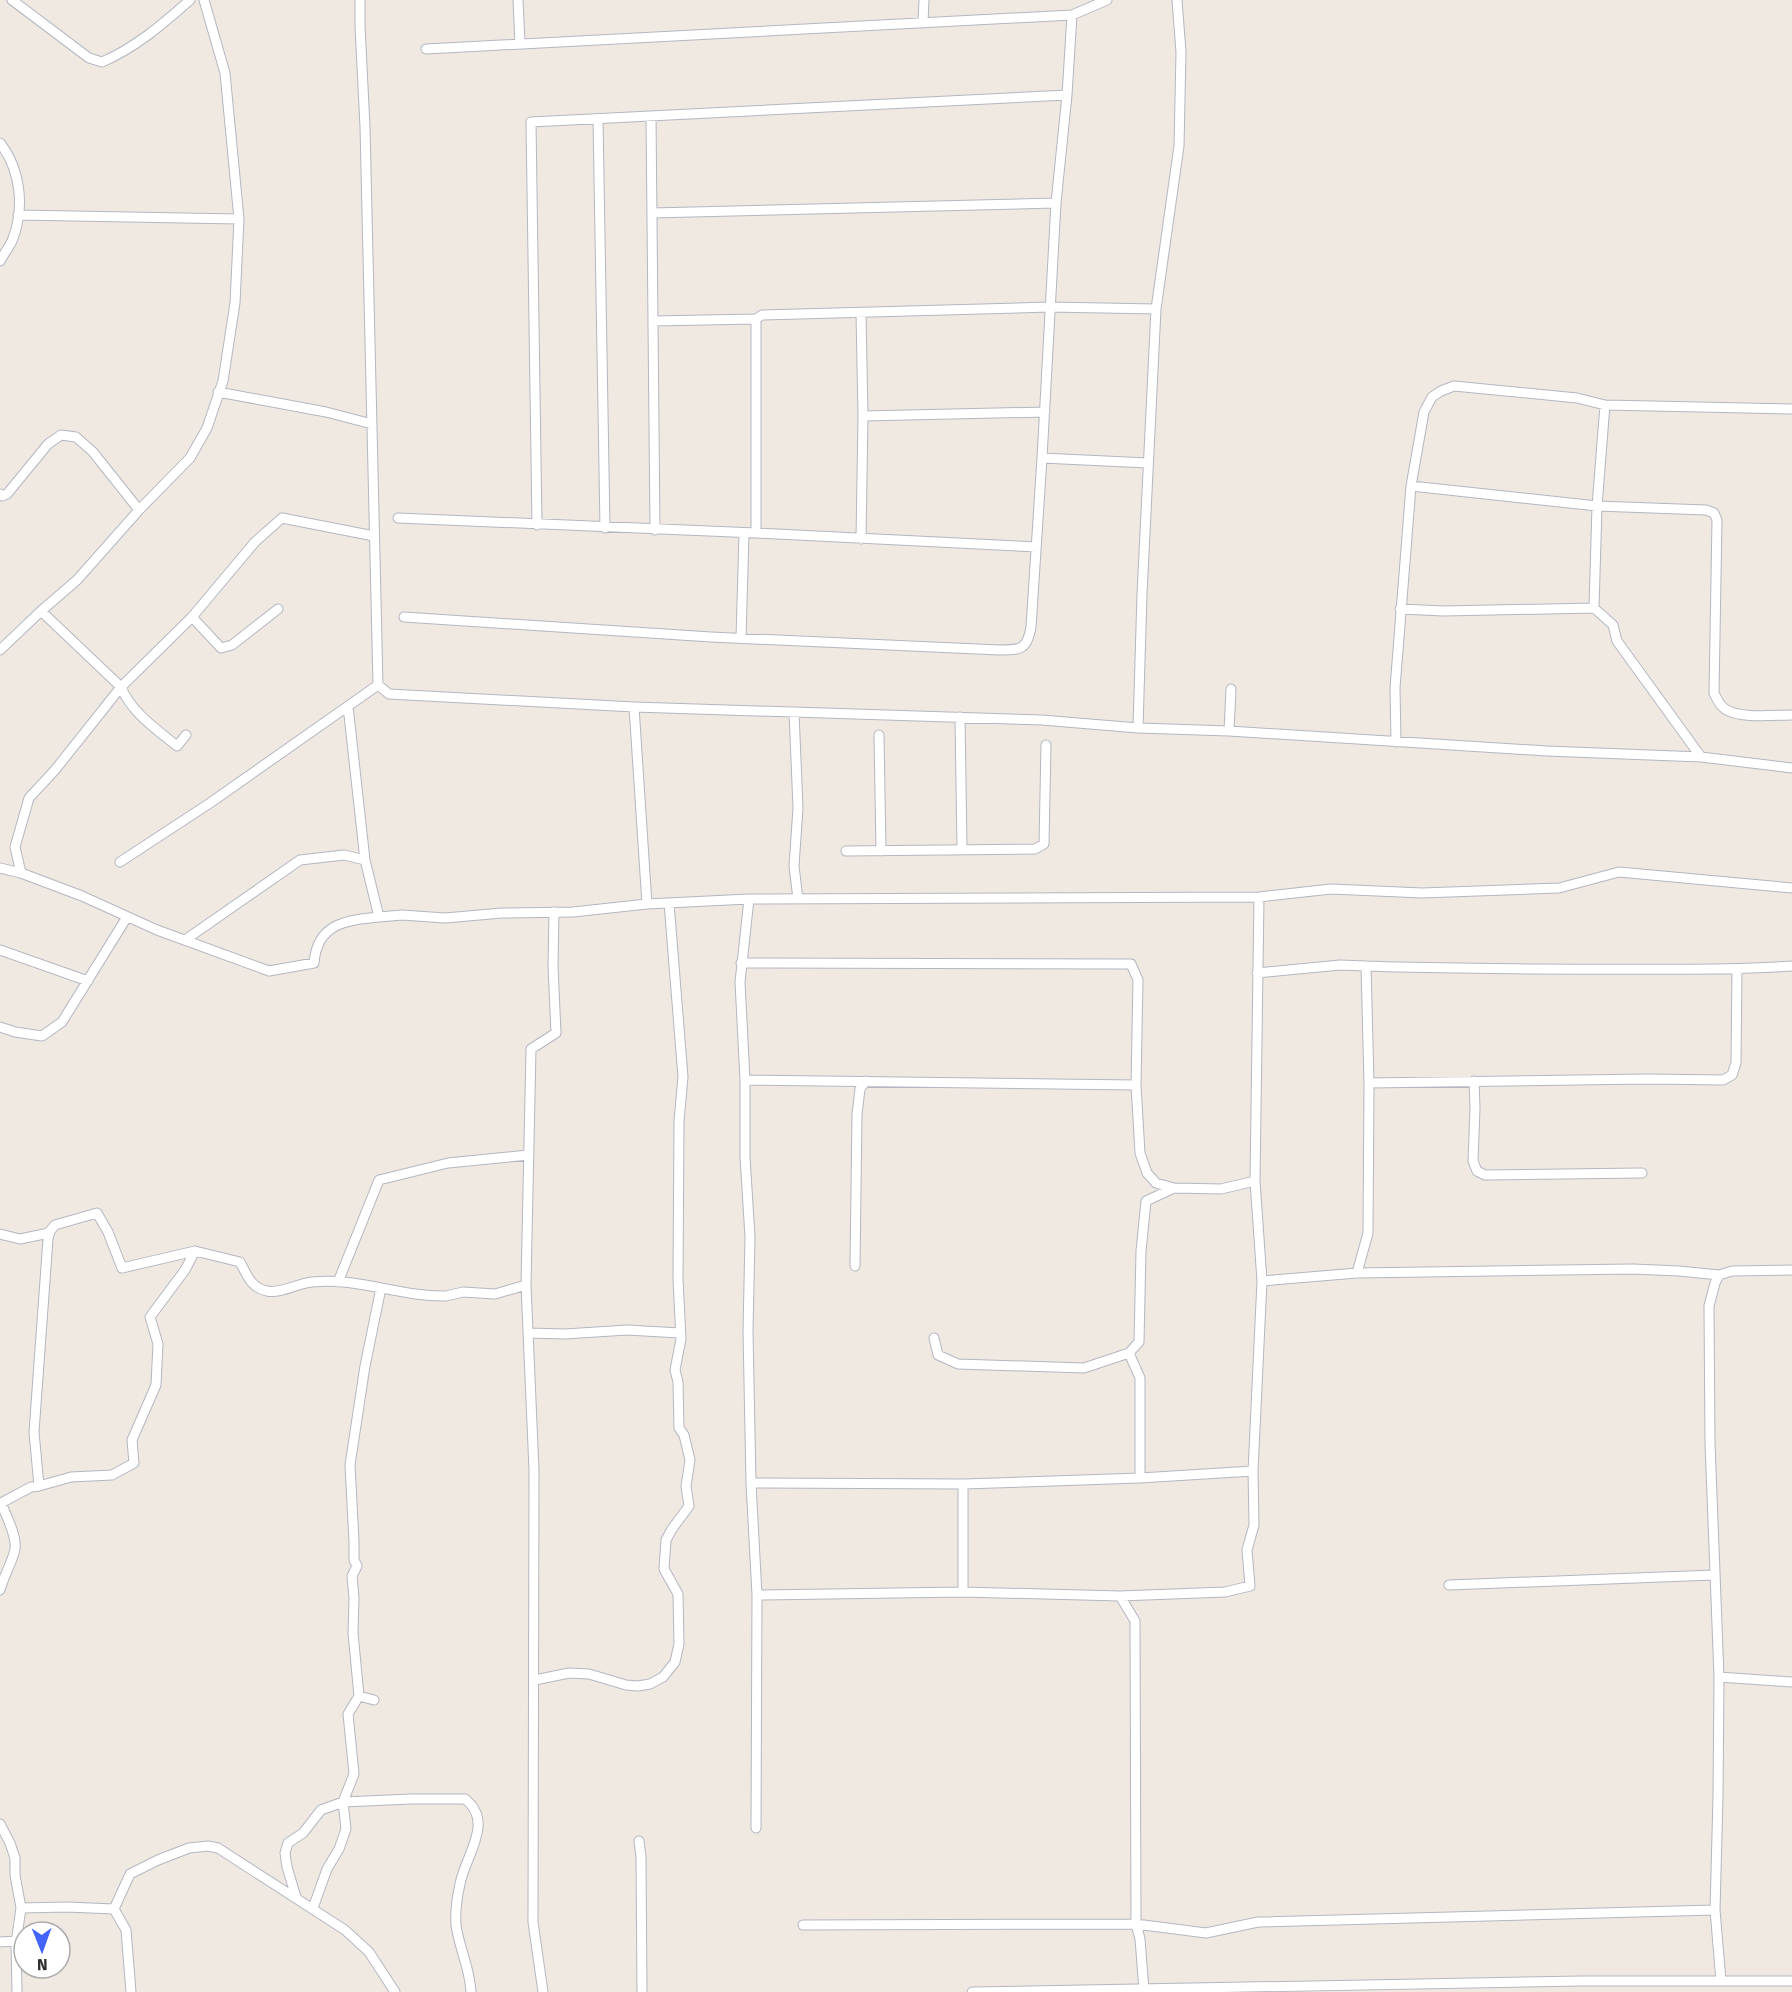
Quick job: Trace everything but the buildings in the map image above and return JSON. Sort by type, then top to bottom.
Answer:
[{"type":"street","points":[[12,0],[89,58],[102,62],[114,57],[157,29],[190,0]]},
{"type":"street","points":[[0,650],[40,611],[77,580],[139,510],[190,458],[207,428],[222,381],[235,303],[239,219],[225,73],[204,0]]},
{"type":"street","points":[[360,0],[378,685],[389,694],[634,706],[1042,720],[1137,728],[1229,731],[1547,751],[1701,757],[1792,768]]},
{"type":"street","points":[[518,0],[520,44]]},
{"type":"street","points":[[923,22],[924,0]]},
{"type":"street","points":[[426,49],[1071,15],[1107,0]]},
{"type":"street","points":[[1137,728],[1156,309],[1179,146],[1181,52],[1177,0]]},
{"type":"street","points":[[404,618],[741,638],[1016,650],[1023,647],[1029,637],[1036,546],[1056,203],[1067,95],[1071,15]]},
{"type":"street","points":[[537,525],[531,122],[1067,95]]},
{"type":"street","points":[[651,116],[655,530]]},
{"type":"street","points":[[598,119],[605,528]]},
{"type":"street","points":[[0,143],[15,169],[19,197],[18,215],[12,240],[0,261]]},
{"type":"street","points":[[652,213],[1056,203]]},
{"type":"street","points":[[18,215],[239,219]]},
{"type":"street","points":[[653,321],[756,319],[762,315],[1050,307],[1156,309]]},
{"type":"street","points":[[861,313],[863,416],[861,538]]},
{"type":"street","points":[[756,319],[754,346],[756,533]]},
{"type":"street","points":[[1396,742],[1395,688],[1411,486],[1424,412],[1432,397],[1454,386],[1577,398],[1605,405],[1792,409]]},
{"type":"street","points":[[218,392],[326,412],[372,424]]},
{"type":"street","points":[[1594,608],[1597,507],[1605,405]]},
{"type":"street","points":[[863,416],[1045,412]]},
{"type":"street","points":[[0,494],[2,496],[7,494],[48,444],[61,435],[76,437],[93,452],[139,510]]},
{"type":"street","points":[[1042,459],[1148,463]]},
{"type":"street","points":[[1411,486],[1597,507],[1706,510],[1713,513],[1717,520],[1714,693],[1725,710],[1737,714],[1792,715]]},
{"type":"street","points":[[21,873],[15,847],[29,798],[56,770],[121,687],[192,617],[255,542],[282,518],[374,536]]},
{"type":"street","points":[[398,518],[1036,546]]},
{"type":"street","points":[[741,638],[744,534]]},
{"type":"street","points":[[1400,609],[1444,611],[1594,608],[1612,625],[1617,641],[1701,757]]},
{"type":"street","points":[[192,617],[221,648],[232,645],[278,609]]},
{"type":"street","points":[[40,611],[121,687],[126,699],[149,724],[177,746],[186,735]]},
{"type":"street","points":[[120,862],[210,803],[378,685]]},
{"type":"street","points":[[1229,731],[1231,689]]},
{"type":"street","points":[[348,706],[365,860],[379,917]]},
{"type":"street","points":[[634,706],[647,904]]},
{"type":"street","points":[[794,712],[798,808],[794,866],[798,899]]},
{"type":"street","points":[[960,717],[962,849]]},
{"type":"street","points":[[879,735],[881,851]]},
{"type":"street","points":[[846,850],[1035,849],[1044,843],[1046,745]]},
{"type":"street","points":[[185,940],[300,860],[344,855],[365,860]]},
{"type":"street","points":[[0,868],[21,873],[82,896],[185,940],[269,971],[314,963],[315,952],[328,930],[353,919],[402,915],[445,918],[749,899],[1259,897],[1331,889],[1422,893],[1559,888],[1619,872],[1792,888]]},
{"type":"street","points":[[757,1595],[963,1592],[1120,1596],[1225,1592],[1250,1586],[1247,1550],[1254,1525],[1253,1471],[1262,1281],[1255,1181],[1259,897]]},
{"type":"street","points":[[749,899],[740,982],[745,1080],[745,1156],[750,1237],[748,1331],[751,1483],[757,1595],[756,1828]]},
{"type":"street","points":[[535,1680],[569,1673],[589,1674],[626,1685],[650,1684],[663,1677],[675,1662],[679,1644],[678,1594],[664,1569],[666,1540],[672,1528],[690,1506],[686,1486],[690,1460],[684,1435],[679,1428],[678,1382],[675,1370],[680,1334],[679,1121],[683,1077],[669,903]]},
{"type":"street","points":[[543,1992],[533,1922],[534,1470],[526,1285],[531,1049],[556,1033],[553,966],[554,912]]},
{"type":"street","points":[[0,1027],[42,1036],[62,1022],[128,917]]},
{"type":"street","points":[[0,950],[88,981]]},
{"type":"street","points":[[741,963],[1131,964],[1138,980],[1136,1085],[1140,1153],[1147,1173],[1156,1183],[1174,1188],[1221,1189],[1255,1181]]},
{"type":"street","points":[[1257,973],[1340,965],[1438,969],[1737,969],[1792,966]]},
{"type":"street","points":[[1358,1273],[1368,1233],[1369,1083],[1366,966]]},
{"type":"street","points":[[1369,1083],[1723,1080],[1732,1075],[1736,1063],[1737,969]]},
{"type":"street","points":[[745,1080],[1136,1085]]},
{"type":"street","points":[[855,1266],[857,1114],[860,1089],[866,1081]]},
{"type":"street","points":[[1474,1081],[1473,1161],[1477,1171],[1485,1175],[1642,1173]]},
{"type":"street","points":[[338,1282],[379,1180],[448,1163],[529,1155]]},
{"type":"street","points":[[934,1338],[938,1355],[958,1364],[1084,1368],[1129,1353],[1140,1342],[1141,1251],[1146,1201],[1174,1188]]},
{"type":"street","points":[[39,1486],[34,1432],[49,1233],[55,1225],[97,1213],[108,1232],[122,1268],[195,1251],[240,1262],[251,1283],[266,1291],[276,1291],[313,1282],[338,1282],[446,1296],[463,1292],[495,1294],[526,1285]]},
{"type":"street","points":[[0,1234],[20,1239],[49,1233]]},
{"type":"street","points":[[0,1590],[15,1550],[13,1532],[1,1503],[31,1487],[71,1477],[112,1475],[134,1463],[132,1440],[156,1385],[158,1344],[150,1317],[185,1270],[195,1251]]},
{"type":"street","points":[[1262,1281],[1358,1273],[1634,1269],[1719,1275],[1732,1271],[1792,1270]]},
{"type":"street","points":[[1719,1275],[1709,1306],[1710,1443],[1719,1677],[1715,1910],[1721,1981]]},
{"type":"street","points":[[313,1908],[327,1869],[339,1849],[346,1829],[343,1802],[354,1774],[348,1714],[359,1696],[353,1633],[352,1576],[357,1566],[354,1560],[350,1466],[365,1366],[381,1288]]},
{"type":"street","points":[[528,1333],[565,1334],[627,1330],[680,1334]]},
{"type":"street","points":[[1129,1353],[1140,1378],[1140,1478]]},
{"type":"street","points":[[751,1483],[963,1484],[1140,1478],[1253,1471]]},
{"type":"street","points":[[963,1484],[963,1592]]},
{"type":"street","points":[[1449,1585],[1714,1575]]},
{"type":"street","points":[[1120,1596],[1135,1621],[1136,1924],[1140,1939],[1144,1990]]},
{"type":"street","points":[[1719,1677],[1792,1682]]},
{"type":"street","points":[[359,1696],[374,1700]]},
{"type":"street","points":[[296,1897],[285,1853],[288,1843],[303,1833],[321,1810],[343,1802],[465,1799],[471,1803],[476,1812],[479,1825],[460,1880],[457,1903],[456,1926],[470,1977],[471,1992]]},
{"type":"street","points":[[0,1824],[15,1858],[15,1875],[21,1908],[19,1920]]},
{"type":"street","points":[[639,1841],[642,1992]]},
{"type":"street","points":[[114,1909],[130,1874],[189,1848],[200,1846],[218,1848],[345,1930],[369,1952],[395,1992]]},
{"type":"street","points":[[21,1908],[114,1909]]},
{"type":"street","points":[[114,1909],[126,1930],[131,1992]]},
{"type":"street","points":[[803,1924],[1136,1924],[1206,1934],[1258,1922],[1715,1910]]},
{"type":"street","points":[[972,1992],[1582,1981],[1792,1981]]}]
